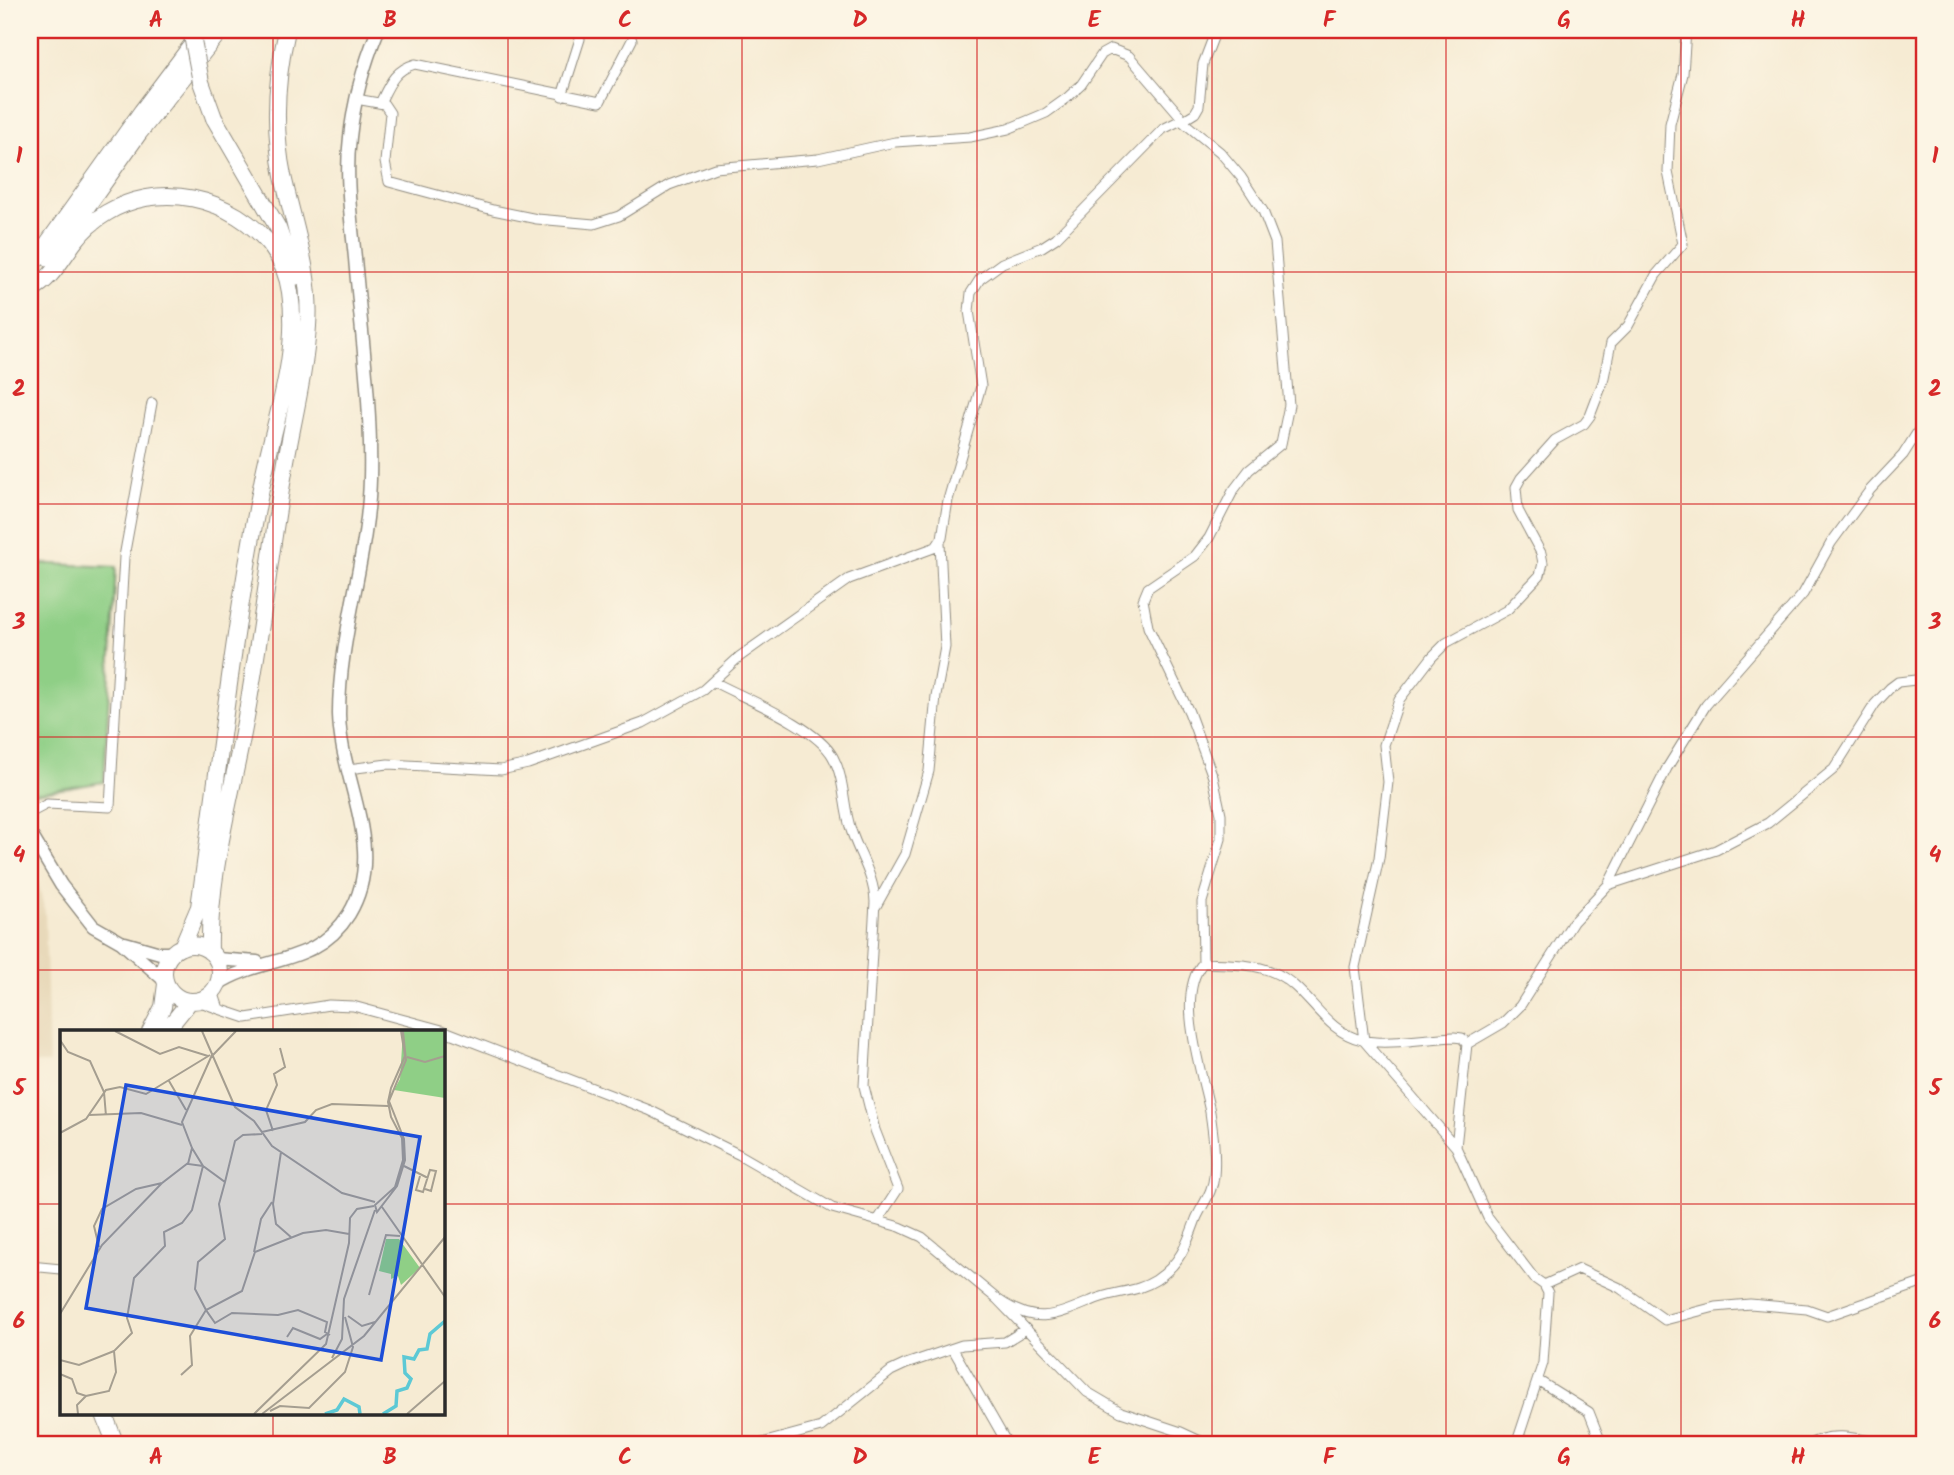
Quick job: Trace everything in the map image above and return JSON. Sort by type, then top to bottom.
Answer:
[{"type":"highway","points":[[151,1030],[163,1007],[165,964],[177,950],[199,906],[261,484],[298,315],[296,289],[284,239],[201,82],[191,30]]},
{"type":"highway","points":[[201,30],[205,69],[217,116],[287,228],[310,310]]},
{"type":"highway","points":[[30,268],[201,30]]},
{"type":"highway","points":[[30,290],[139,134],[221,30]]},
{"type":"highway","points":[[167,1030],[194,1001],[215,988],[219,967],[213,955],[209,920],[257,657],[283,474],[306,349],[310,310],[309,279],[283,173],[277,127],[277,91],[288,30]]},
{"type":"highway","points":[[30,290],[45,281],[76,239],[97,218],[145,198],[164,195],[201,199],[246,223],[277,257],[290,291],[295,337]]},
{"type":"highway","points":[[177,950],[192,945],[213,955]]},
{"type":"highway","points":[[165,982],[180,999],[194,1001]]},
{"type":"highway","points":[[94,1416],[105,1445]]},
{"type":"highway","points":[[105,1416],[116,1445]]},
{"type":"street","points":[[219,1009],[215,988],[235,974],[303,955],[328,939],[345,921],[356,901],[364,875],[365,853],[340,729],[340,695],[370,479],[348,178],[350,138],[356,99],[377,30]]},
{"type":"street","points":[[874,910],[905,853],[929,771],[936,696],[945,647],[940,543],[950,490],[981,386],[969,311],[975,285],[1002,263],[1042,247],[1056,238],[1163,129],[1195,113],[1199,106],[1203,64],[1216,30]]},
{"type":"street","points":[[1364,1041],[1355,967],[1379,858],[1388,782],[1384,745],[1393,713],[1399,700],[1439,650],[1507,610],[1539,575],[1543,563],[1541,553],[1518,510],[1517,487],[1521,478],[1555,440],[1584,424],[1590,416],[1603,382],[1611,343],[1637,313],[1656,275],[1684,244],[1668,172],[1670,124],[1683,74],[1686,30]]},
{"type":"street","points":[[562,96],[580,39]]},
{"type":"street","points":[[380,103],[393,76],[404,67],[415,64],[600,102],[632,40]]},
{"type":"street","points":[[356,99],[380,103],[390,113],[384,162],[389,182],[493,210],[588,225],[619,216],[669,185],[715,168],[818,159],[895,142],[970,137],[1008,129],[1046,113],[1067,98],[1081,85],[1102,54],[1111,49],[1129,56],[1183,119],[1183,123],[1220,152],[1241,177],[1263,211],[1275,242],[1289,405],[1281,444],[1249,470],[1233,491],[1209,538],[1195,556],[1148,588],[1143,600],[1148,627],[1189,712],[1213,777],[1222,814],[1222,839],[1202,902],[1203,963],[1197,969],[1192,991],[1192,1042],[1213,1129],[1214,1177],[1185,1251],[1167,1270],[1145,1286],[1091,1300],[1059,1315],[1015,1311],[922,1237],[878,1220],[832,1208],[740,1155],[649,1110],[444,1031]]},
{"type":"street","points":[[30,813],[55,803],[110,807],[124,558],[152,404]]},
{"type":"street","points":[[1467,1044],[1503,1023],[1520,1006],[1573,922],[1608,886],[1663,776],[1706,705],[1803,594],[1831,543],[1870,490],[1903,455],[1924,422]]},
{"type":"street","points":[[348,769],[388,764],[488,770],[516,767],[643,723],[714,682],[739,657],[849,579],[883,564],[919,555],[940,543]]},
{"type":"street","points":[[1608,886],[1716,850],[1768,823],[1834,769],[1875,704],[1889,688],[1898,682],[1924,680]]},
{"type":"street","points":[[714,682],[791,723],[828,750],[838,770],[851,829],[874,887],[864,1086],[875,1130],[898,1189],[878,1220]]},
{"type":"street","points":[[30,833],[79,910],[93,926],[121,942],[165,982]]},
{"type":"street","points":[[121,942],[160,953],[177,950]]},
{"type":"street","points":[[213,955],[271,962]]},
{"type":"street","points":[[1203,963],[1249,966],[1273,972],[1304,995],[1329,1024],[1364,1041],[1456,1147],[1488,1218],[1534,1278],[1544,1284],[1549,1304],[1539,1381],[1528,1402],[1516,1445]]},
{"type":"street","points":[[194,1001],[246,1018],[344,1005],[442,1030]]},
{"type":"street","points":[[1364,1041],[1462,1038],[1467,1044],[1456,1147]]},
{"type":"street","points":[[30,1266],[60,1269]]},
{"type":"street","points":[[1544,1284],[1579,1269],[1620,1288],[1665,1320],[1715,1307],[1750,1304],[1807,1309],[1827,1316],[1924,1282]]},
{"type":"street","points":[[997,1298],[1074,1382],[1096,1398],[1121,1412],[1181,1432],[1209,1445]]},
{"type":"street","points":[[755,1445],[814,1431],[891,1371],[970,1343],[1005,1342],[1026,1329]]},
{"type":"street","points":[[953,1349],[1008,1445]]},
{"type":"street","points":[[1539,1381],[1589,1412],[1602,1445]]},
{"type":"street","points":[[1809,1445],[1826,1438],[1840,1437],[1888,1445]]},
{"type":"shaded area","points":[[30,860],[35,868],[45,913],[49,1063],[30,1063]]},
{"type":"green space","points":[[30,563],[116,567],[104,782],[30,794]]}]
